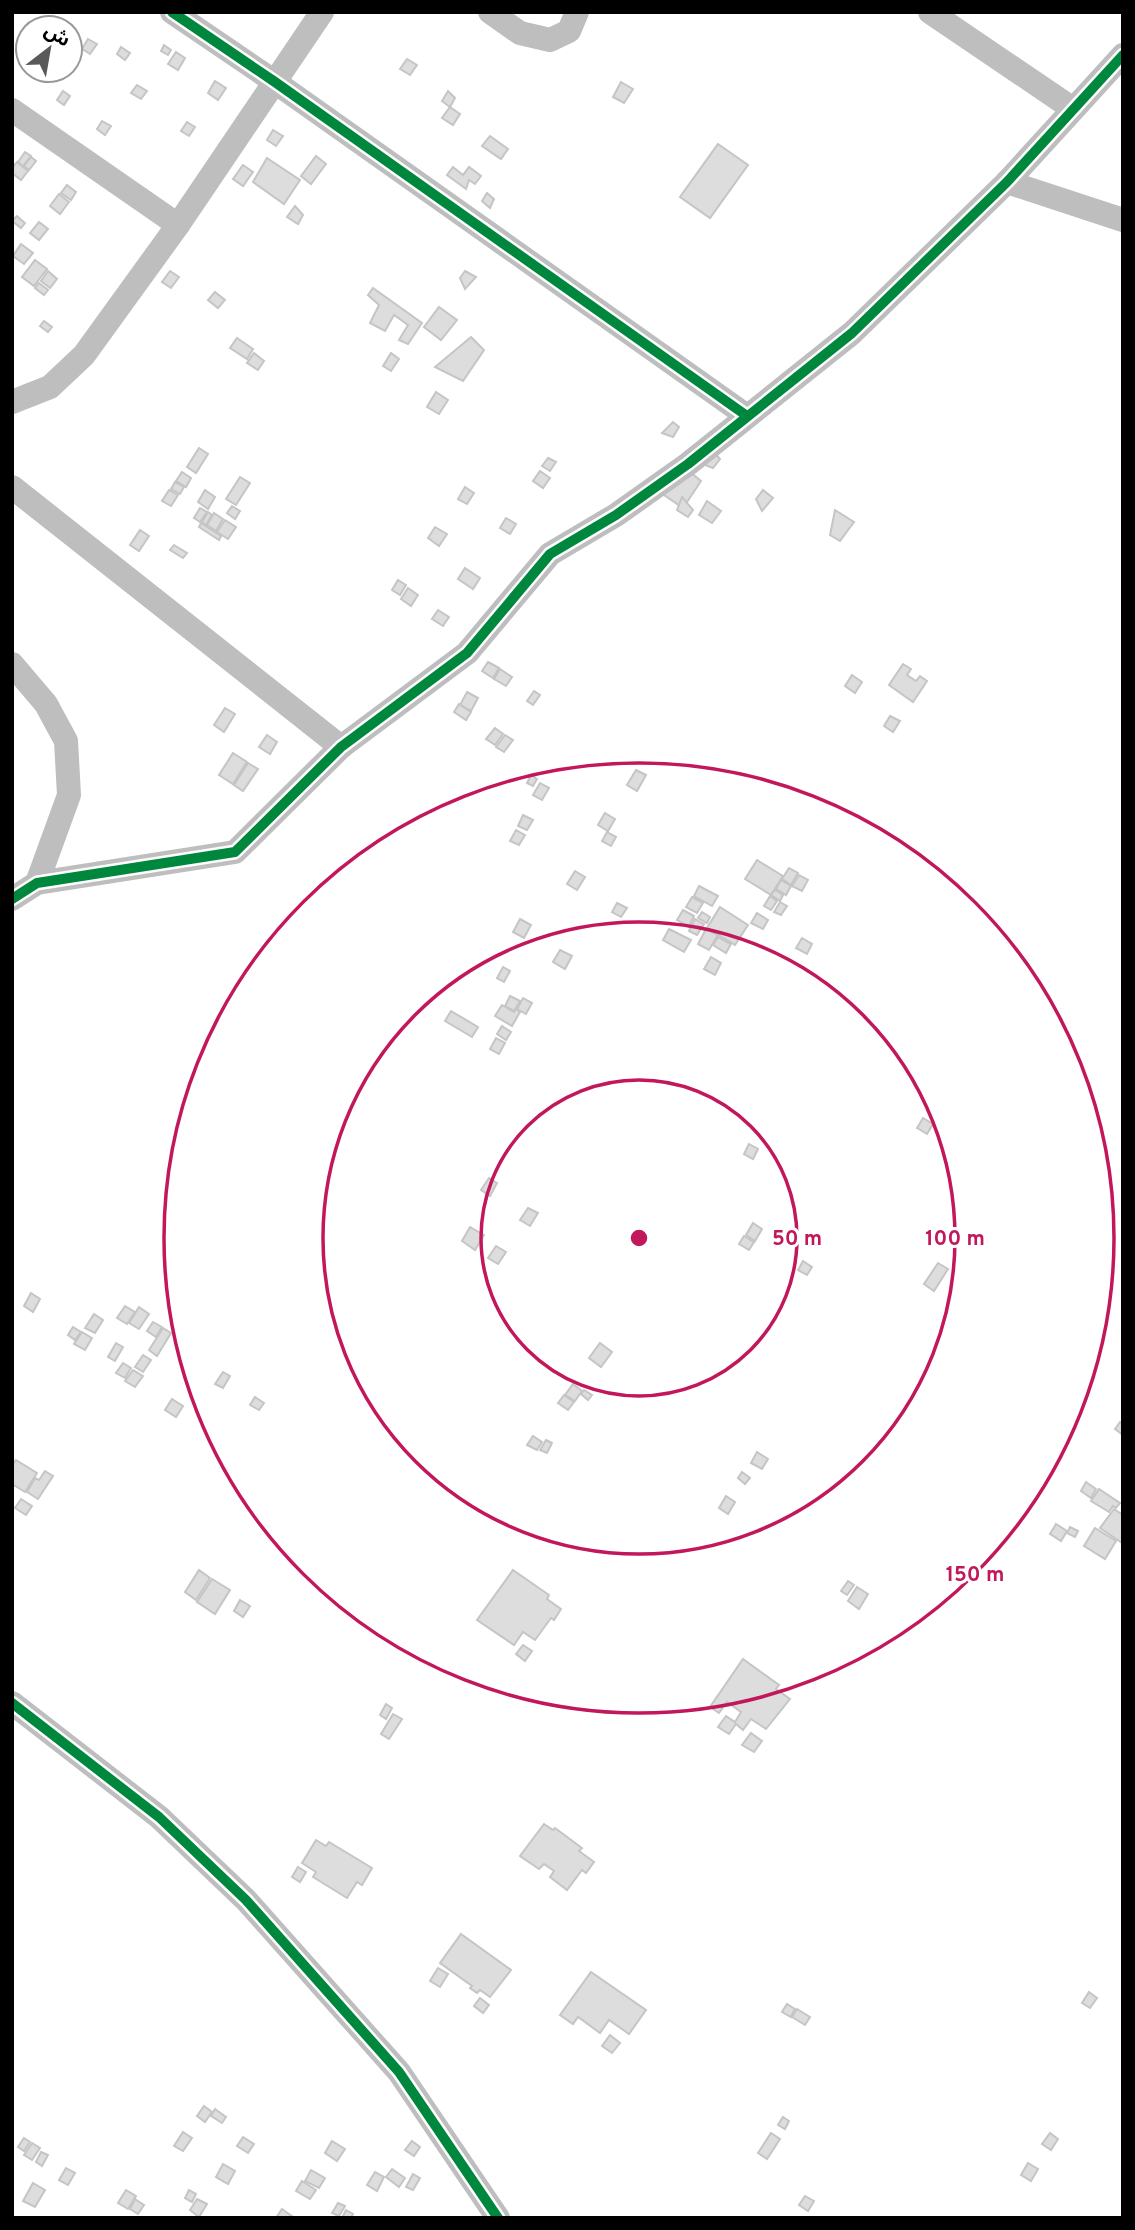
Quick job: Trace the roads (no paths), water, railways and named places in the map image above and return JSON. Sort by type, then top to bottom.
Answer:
[{"type":"street","points":[[172,12],[747,416]]},
{"type":"street","points":[[12,402],[50,387],[84,355],[178,225],[322,12]]},
{"type":"street","points":[[490,12],[520,33],[551,40],[569,32],[577,12]]},
{"type":"street","points":[[930,12],[1073,109]]},
{"type":"street","points":[[12,899],[37,883],[235,852],[341,747],[467,653],[550,554],[616,515],[688,464],[852,333],[1007,182],[1123,55]]},
{"type":"street","points":[[12,110],[178,225]]},
{"type":"street","points":[[1007,182],[1123,220]]},
{"type":"street","points":[[12,487],[341,747]]},
{"type":"street","points":[[12,664],[46,704],[66,741],[69,795],[37,883]]},
{"type":"street","points":[[12,1703],[159,1816],[246,1900],[399,2073],[498,2218]]}]
